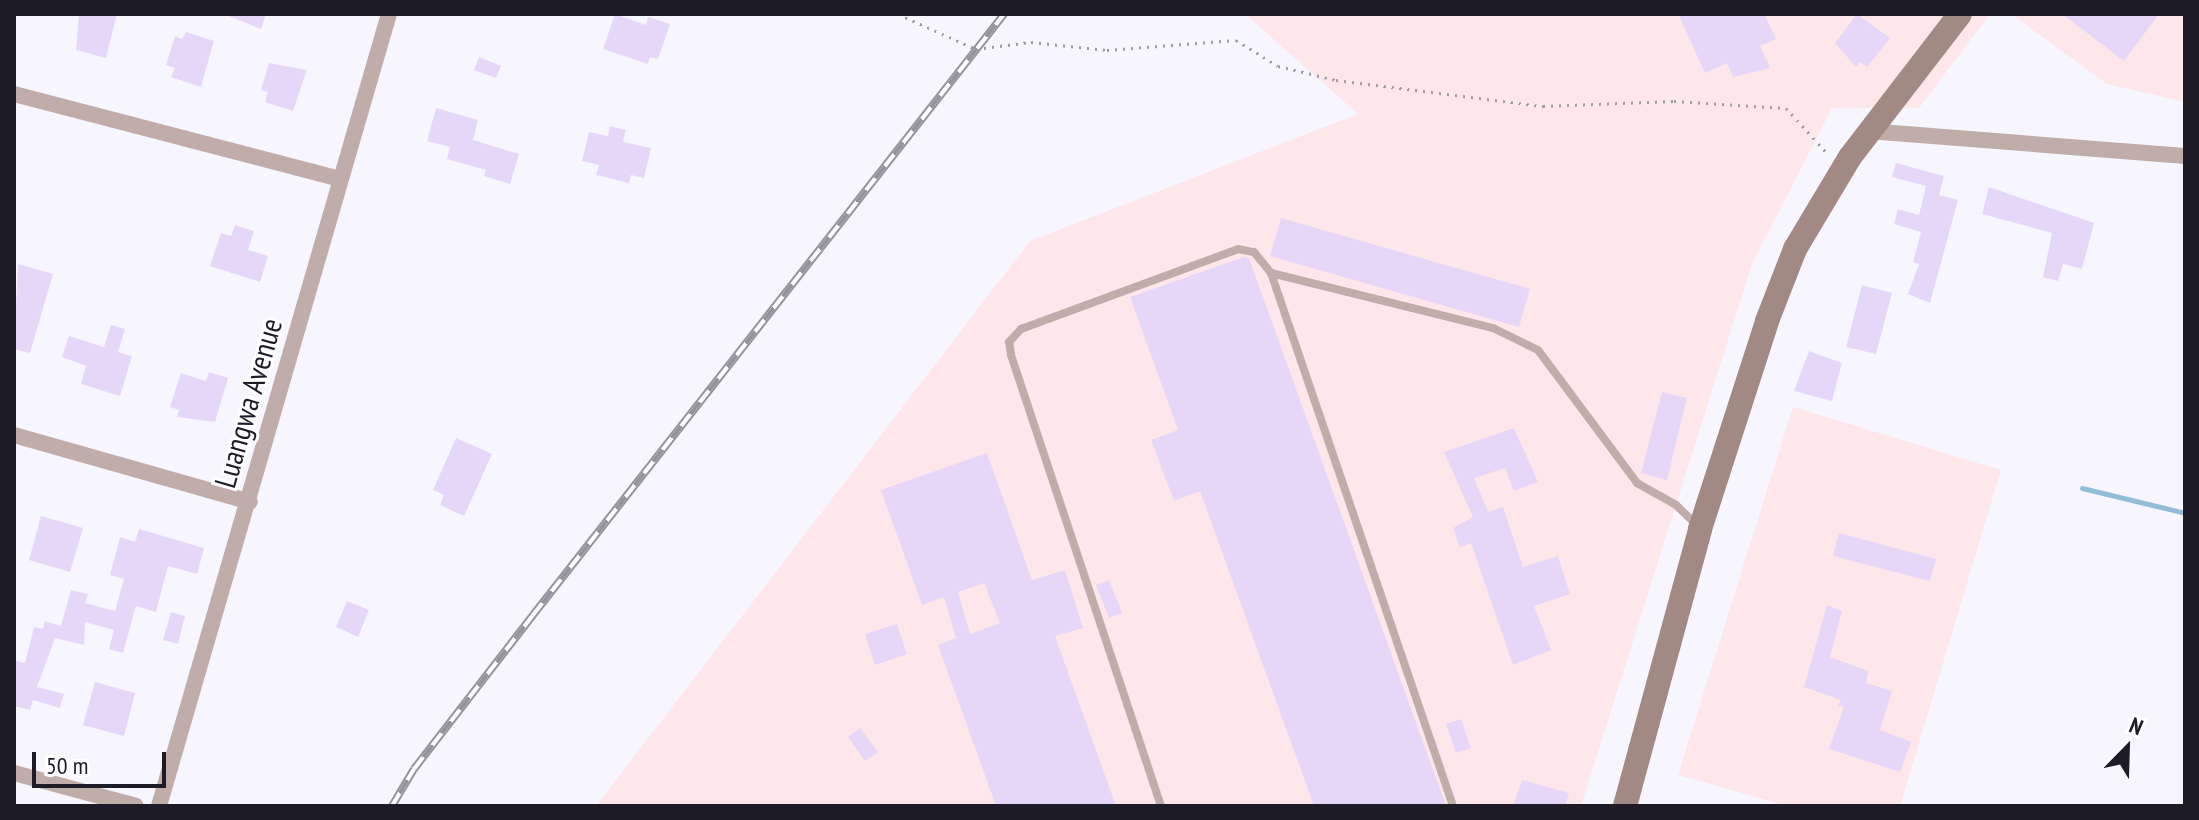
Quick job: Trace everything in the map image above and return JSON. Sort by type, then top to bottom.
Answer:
[{"type":"main road","points":[[1625,806],[1700,529],[1767,321],[1795,249],[1868,131],[1960,14]]},
{"type":"street","name":"Luangwa Avenue","points":[[159,806],[250,502],[389,14]]},
{"type":"street","points":[[14,94],[340,179]]},
{"type":"street","points":[[1868,131],[2185,156]]},
{"type":"street","points":[[14,435],[250,502]]},
{"type":"street","points":[[14,773],[136,806]]},
{"type":"lane","points":[[1161,806],[1009,342],[1021,329],[1238,249],[1254,252],[1271,273],[1453,806]]},
{"type":"lane","points":[[1271,273],[1493,328],[1538,350],[1637,483],[1676,505],[1700,529]]},
{"type":"path","points":[[898,14],[976,49],[1031,42],[1107,50],[1236,40],[1278,66],[1336,80],[1529,104],[1674,101],[1786,108],[1842,170]]},
{"type":"shaded area","points":[[1245,14],[1990,14],[1919,108],[1832,108],[1752,264],[1581,806],[596,806],[1030,241],[1358,114]]},
{"type":"shaded area","points":[[2011,14],[2185,14],[2185,102],[2107,84]]},
{"type":"shaded area","points":[[1793,407],[2001,470],[1900,806],[1788,806],[1678,775]]},
{"type":"building","points":[[79,14],[117,14],[106,58],[76,50]]},
{"type":"building","points":[[224,14],[266,14],[261,29]]},
{"type":"building","points":[[615,14],[646,25],[648,17],[670,24],[658,59],[650,57],[648,64],[603,49]]},
{"type":"building","points":[[1678,14],[1764,14],[1776,39],[1760,46],[1770,68],[1733,77],[1727,63],[1705,73]]},
{"type":"building","points":[[1857,14],[1890,38],[1867,67],[1860,62],[1856,67],[1835,43]]},
{"type":"building","points":[[2062,14],[2159,14],[2124,61]]},
{"type":"building","points":[[186,32],[214,41],[201,87],[171,77],[175,68],[166,65],[175,36],[182,39]]},
{"type":"building","points":[[479,57],[501,66],[496,78],[474,70]]},
{"type":"building","points":[[269,63],[307,70],[293,111],[265,102],[268,92],[261,90]]},
{"type":"building","points":[[436,108],[478,120],[473,140],[519,154],[510,184],[484,176],[486,170],[447,159],[450,147],[427,141]]},
{"type":"building","points":[[610,126],[626,130],[623,142],[651,148],[644,178],[631,175],[629,183],[596,175],[599,165],[582,161],[589,132],[608,136]]},
{"type":"building","points":[[1896,163],[1944,176],[1939,195],[1958,200],[1930,303],[1908,294],[1919,264],[1913,262],[1921,232],[1894,224],[1898,209],[1919,215],[1926,186],[1892,177]]},
{"type":"building","points":[[1989,187],[2094,223],[2082,269],[2063,264],[2058,281],[2043,277],[2052,233],[1982,214]]},
{"type":"building","points":[[1281,218],[1530,289],[1519,327],[1270,256]]},
{"type":"building","points":[[235,225],[254,231],[248,250],[268,256],[260,282],[210,266],[221,233],[231,236]]},
{"type":"building","points":[[1244,257],[1249,258],[1446,806],[1314,806],[1200,491],[1174,501],[1151,440],[1178,430],[1130,297]]},
{"type":"building","points":[[18,264],[53,274],[30,353],[14,349]]},
{"type":"building","points":[[1862,285],[1892,293],[1876,354],[1846,347]]},
{"type":"building","points":[[111,325],[125,329],[118,352],[132,356],[120,396],[81,384],[86,366],[62,357],[69,336],[104,347]]},
{"type":"building","points":[[1809,351],[1842,363],[1832,401],[1794,391]]},
{"type":"building","points":[[209,372],[228,378],[215,422],[177,417],[179,410],[170,407],[181,373],[206,381]]},
{"type":"building","points":[[1662,392],[1687,398],[1667,480],[1641,473]]},
{"type":"building","points":[[1514,428],[1538,482],[1514,491],[1505,468],[1474,478],[1488,512],[1503,507],[1523,567],[1558,556],[1570,594],[1534,606],[1551,650],[1513,665],[1471,543],[1460,547],[1453,528],[1473,517],[1444,452]]},
{"type":"building","points":[[456,438],[492,454],[464,516],[440,505],[444,495],[433,490]]},
{"type":"building","points":[[987,453],[1032,580],[1065,570],[1083,628],[1055,636],[1116,806],[996,806],[938,645],[956,638],[944,597],[922,605],[881,490]],"holes":[[[984,583],[1000,623],[970,634],[958,592]]]},
{"type":"building","points":[[41,516],[83,528],[70,572],[29,560]]},
{"type":"building","points":[[139,529],[204,548],[197,574],[168,566],[156,612],[136,606],[123,653],[109,649],[114,630],[85,622],[84,645],[55,638],[37,687],[64,694],[60,708],[33,700],[30,710],[14,706],[14,660],[25,663],[34,627],[43,629],[45,621],[61,626],[71,590],[88,594],[85,603],[115,611],[124,579],[110,575],[120,537],[135,542]]},
{"type":"building","points":[[1839,533],[1936,559],[1930,581],[1833,556]]},
{"type":"building","points":[[1109,580],[1122,613],[1109,618],[1096,585]]},
{"type":"building","points":[[347,601],[369,610],[358,637],[336,627]]},
{"type":"building","points":[[1827,605],[1842,611],[1830,657],[1868,671],[1866,683],[1892,691],[1880,730],[1911,742],[1900,772],[1829,749],[1844,707],[1838,705],[1841,700],[1804,687]]},
{"type":"building","points":[[171,612],[185,616],[178,644],[163,640]]},
{"type":"building","points":[[897,624],[907,654],[875,665],[865,634]]},
{"type":"building","points":[[95,682],[135,693],[124,736],[83,725]]},
{"type":"building","points":[[1461,719],[1471,748],[1456,753],[1446,724]]},
{"type":"building","points":[[860,728],[878,752],[865,761],[848,737]]},
{"type":"building","points":[[1522,780],[1569,793],[1565,806],[1513,806]]},
{"type":"waterway","points":[[2082,488],[2185,513]]},
{"type":"railway","points":[[392,806],[414,769],[1004,14]]}]
